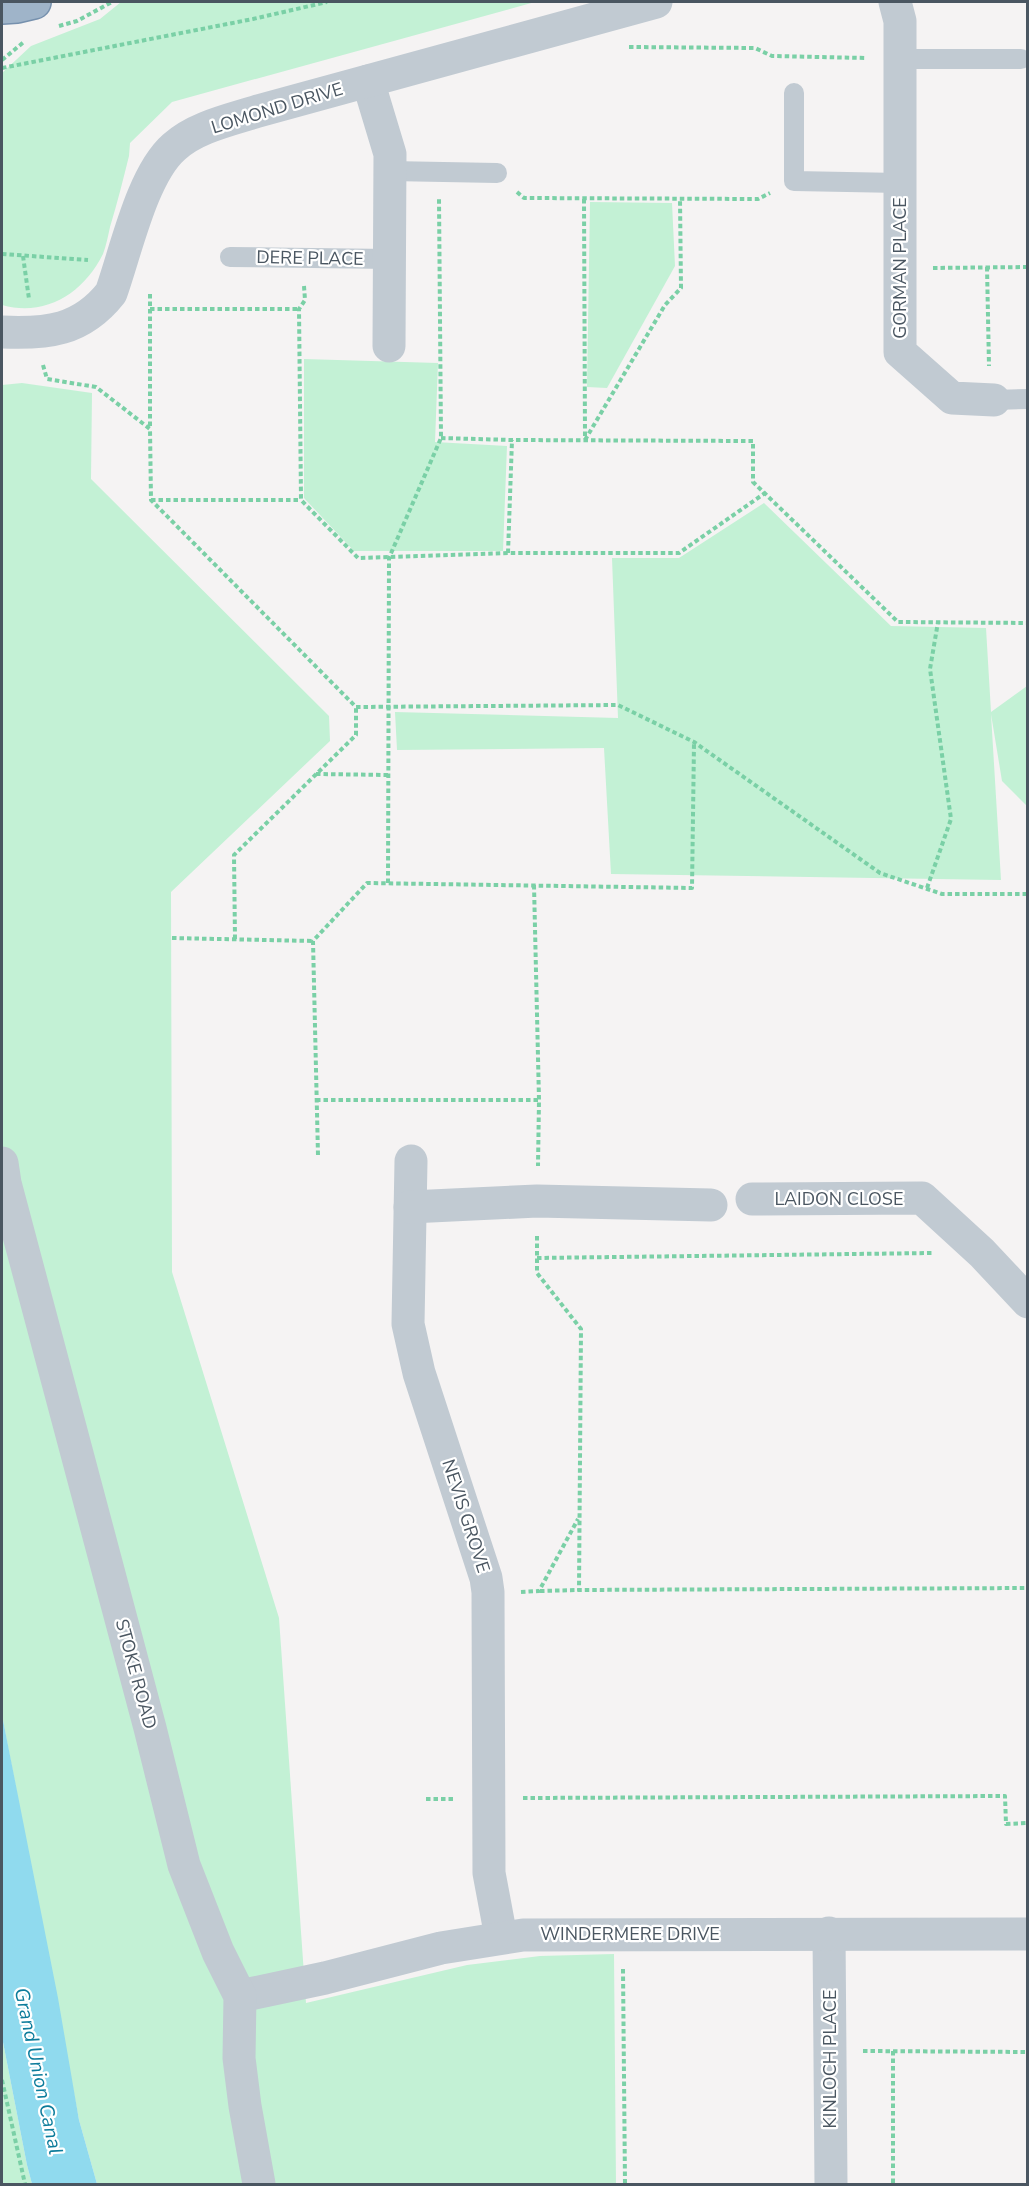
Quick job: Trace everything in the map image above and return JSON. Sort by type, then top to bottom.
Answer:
[{"type":"street","name":"LOMOND DRIVE","points":[[2,332],[34,333],[72,325],[88,316],[102,304],[111,293],[148,182],[160,161],[175,146],[211,126],[258,111],[656,2]]},
{"type":"street","name":"GORMAN PLACE","points":[[894,2],[900,21],[900,352],[952,398],[992,399]]},
{"type":"street","name":"DERE PLACE","points":[[368,81],[390,154],[389,346]]},
{"type":"street","name":"NEVIS GROVE","points":[[411,1161],[408,1324],[419,1373],[486,1578],[488,1592],[489,1873],[501,1937]]},
{"type":"street","name":"STOKE ROAD","points":[[2,1163],[8,1195],[150,1728],[184,1865],[218,1952],[240,1996],[239,2058],[259,2184]]},
{"type":"street","name":"LAIDON CLOSE","points":[[752,1199],[921,1198],[982,1253],[1028,1302]]},
{"type":"street","points":[[410,1207],[537,1201],[711,1205]]},
{"type":"street","name":"KINLOCH PLACE","points":[[829,1933],[831,2184]]},
{"type":"street","name":"WINDERMERE DRIVE","points":[[240,1996],[325,1978],[441,1948],[501,1937],[545,1934],[1028,1935]]},
{"type":"lane","points":[[900,59],[1021,59]]},
{"type":"lane","points":[[794,93],[794,181]]},
{"type":"lane","points":[[390,171],[497,173]]},
{"type":"lane","name":"GORMAN PLACE","points":[[794,181],[900,183]]},
{"type":"lane","name":"DERE PLACE","points":[[230,257],[390,259]]},
{"type":"lane","name":"GORMAN PLACE","points":[[992,399],[1028,399]]},
{"type":"path","points":[[2,68],[253,19],[327,2]]},
{"type":"path","points":[[625,47],[755,48],[772,56],[900,59]]},
{"type":"path","points":[[388,883],[389,558],[441,438],[439,172]]},
{"type":"path","points":[[497,173],[524,198],[758,199],[794,181]]},
{"type":"path","points":[[584,199],[585,441]]},
{"type":"path","points":[[585,441],[665,305],[681,288],[680,199]]},
{"type":"path","points":[[2,254],[122,262],[150,273],[151,500],[356,707],[618,705],[694,742],[880,873],[942,894],[1028,894]]},
{"type":"path","points":[[22,256],[34,333],[47,379],[96,387],[150,429]]},
{"type":"path","points":[[303,258],[305,300],[299,309],[301,500],[358,558],[508,553],[679,554],[765,493]]},
{"type":"path","points":[[987,267],[992,399]]},
{"type":"path","points":[[899,268],[1028,267]]},
{"type":"path","points":[[150,309],[299,309]]},
{"type":"path","points":[[441,438],[753,441],[753,482],[898,622],[1028,622]]},
{"type":"path","points":[[508,553],[512,440]]},
{"type":"path","points":[[151,500],[301,500]]},
{"type":"path","points":[[927,888],[951,819],[930,669],[938,622]]},
{"type":"path","points":[[235,939],[234,855],[356,735],[356,707]]},
{"type":"path","points":[[318,1155],[313,941],[367,883],[692,888],[694,742]]},
{"type":"path","points":[[315,774],[389,776]]},
{"type":"path","points":[[534,885],[539,1100],[537,1273],[581,1329],[579,1590]]},
{"type":"path","points":[[172,938],[313,941]]},
{"type":"path","points":[[316,1100],[539,1100]]},
{"type":"path","points":[[537,1258],[982,1253]]},
{"type":"path","points":[[539,1592],[579,1518]]},
{"type":"path","points":[[488,1592],[1028,1588]]},
{"type":"path","points":[[426,1799],[1005,1796],[1006,1824],[1028,1823]]},
{"type":"path","points":[[623,1934],[625,2184]]},
{"type":"path","points":[[829,2051],[1028,2052]]},
{"type":"path","points":[[893,2051],[893,2184]]},
{"type":"path","points":[[2,2080],[25,2184]]},
{"type":"green space","points":[[121,2],[535,2],[172,102],[130,143],[129,156],[104,251],[85,281],[74,291],[48,305],[18,308],[2,305],[2,73],[31,46],[100,19]]},
{"type":"green space","points":[[590,202],[672,203],[675,266],[607,388],[587,387]]},
{"type":"green space","points":[[304,359],[438,363],[435,442],[507,446],[503,551],[354,551],[304,498]]},
{"type":"green space","points":[[22,383],[92,393],[91,479],[329,716],[330,741],[171,892],[172,1272],[279,1618],[306,2003],[467,1965],[540,1956],[614,1954],[616,2184],[97,2184],[79,2120],[2,1715],[2,385]]},
{"type":"green space","points":[[764,503],[891,626],[986,628],[991,712],[1027,686],[1027,806],[1002,781],[991,714],[1001,880],[611,874],[604,748],[397,750],[395,712],[618,718],[612,558],[679,558]]},
{"type":"green space","points":[[2,2037],[27,2165],[32,2184],[2,2184]]},
{"type":"water","name":"Grand Union Canal","points":[[2,1715],[58,1998],[79,2120],[97,2184],[32,2184],[27,2165],[2,2037]]}]
